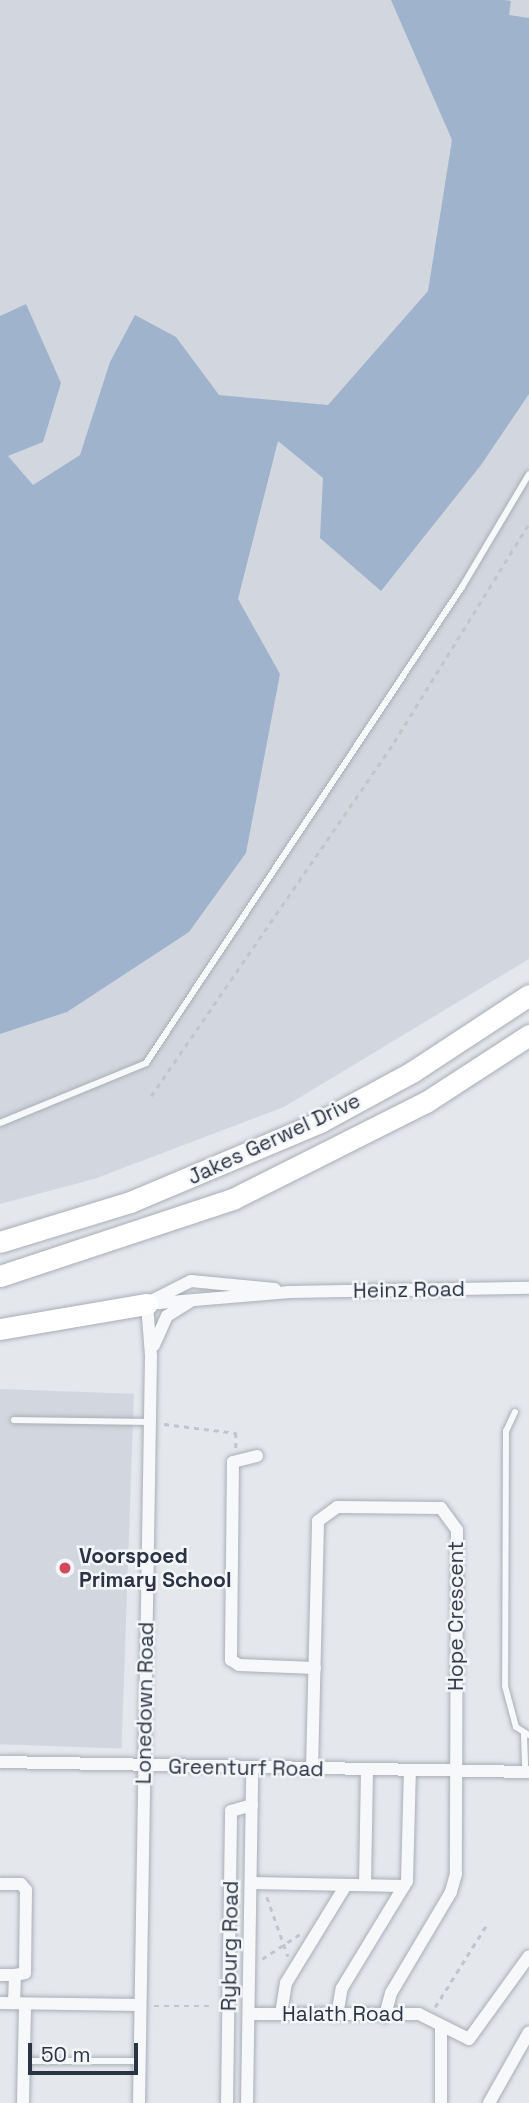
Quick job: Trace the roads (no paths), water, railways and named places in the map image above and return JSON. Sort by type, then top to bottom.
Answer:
[{"type":"highway","name":"Jakes Gerwel Drive","points":[[0,1242],[130,1202],[320,1122],[435,1058],[529,995]]},
{"type":"highway","name":"Jakes Gerwel Drive","points":[[0,1276],[233,1199],[426,1102],[529,1035]]},
{"type":"highway","points":[[0,1329],[147,1304]]},
{"type":"street","name":"Heinz Road","points":[[147,1304],[191,1281],[289,1292]]},
{"type":"street","name":"Heinz Road","points":[[147,1304],[289,1292],[529,1288]]},
{"type":"street","points":[[151,1356],[162,1322],[195,1299]]},
{"type":"street","name":"Lonedown Road","points":[[139,2103],[151,1356],[147,1304]]},
{"type":"street","points":[[257,1456],[236,1458],[230,1660],[315,1668]]},
{"type":"street","name":"Hope Crescent","points":[[312,1769],[318,1521],[323,1513],[337,1507],[446,1512],[457,1530],[457,1771]]},
{"type":"street","name":"Greenturf Road","points":[[0,1762],[527,1772]]},
{"type":"street","name":"Ryburg Road","points":[[247,2103],[252,1768]]},
{"type":"street","points":[[365,1885],[367,1770]]},
{"type":"street","points":[[337,2015],[342,1989],[404,1886],[410,1770]]},
{"type":"street","points":[[385,2016],[391,1993],[454,1884],[457,1771]]},
{"type":"street","name":"Ryburg Road","points":[[227,2103],[231,1811],[252,1805]]},
{"type":"street","points":[[252,1883],[404,1886]]},
{"type":"street","points":[[0,1884],[21,1884],[26,1890],[25,1973],[0,1975]]},
{"type":"street","points":[[281,2014],[282,1990],[346,1885]]},
{"type":"street","name":"Halath Road","points":[[249,2014],[385,2016],[408,2013],[428,2019],[469,2039],[529,1956]]},
{"type":"street","points":[[15,1975],[23,2062],[23,2103]]},
{"type":"street","points":[[0,2003],[140,2005]]},
{"type":"street","points":[[441,2026],[441,2103]]},
{"type":"street","points":[[489,2103],[529,2032]]},
{"type":"lane","points":[[0,1123],[146,1063],[462,587],[529,474]]},
{"type":"lane","points":[[514,1412],[506,1431],[505,1686],[513,1720],[527,1735],[527,1772]]},
{"type":"lane","points":[[14,1420],[150,1422]]},
{"type":"lane","points":[[23,2062],[139,2061]]},
{"type":"water","points":[[391,0],[504,0],[511,1],[509,15],[529,18],[529,394],[481,465],[381,591],[320,538],[323,478],[278,441],[238,599],[280,674],[246,853],[189,932],[67,1012],[0,1034],[0,316],[26,304],[61,383],[43,442],[8,456],[33,485],[80,455],[110,362],[135,315],[176,337],[219,395],[328,405],[428,291],[452,140]]},
{"type":"place","name":"Voorspoed Primary School","points":[[65,1568]]}]
